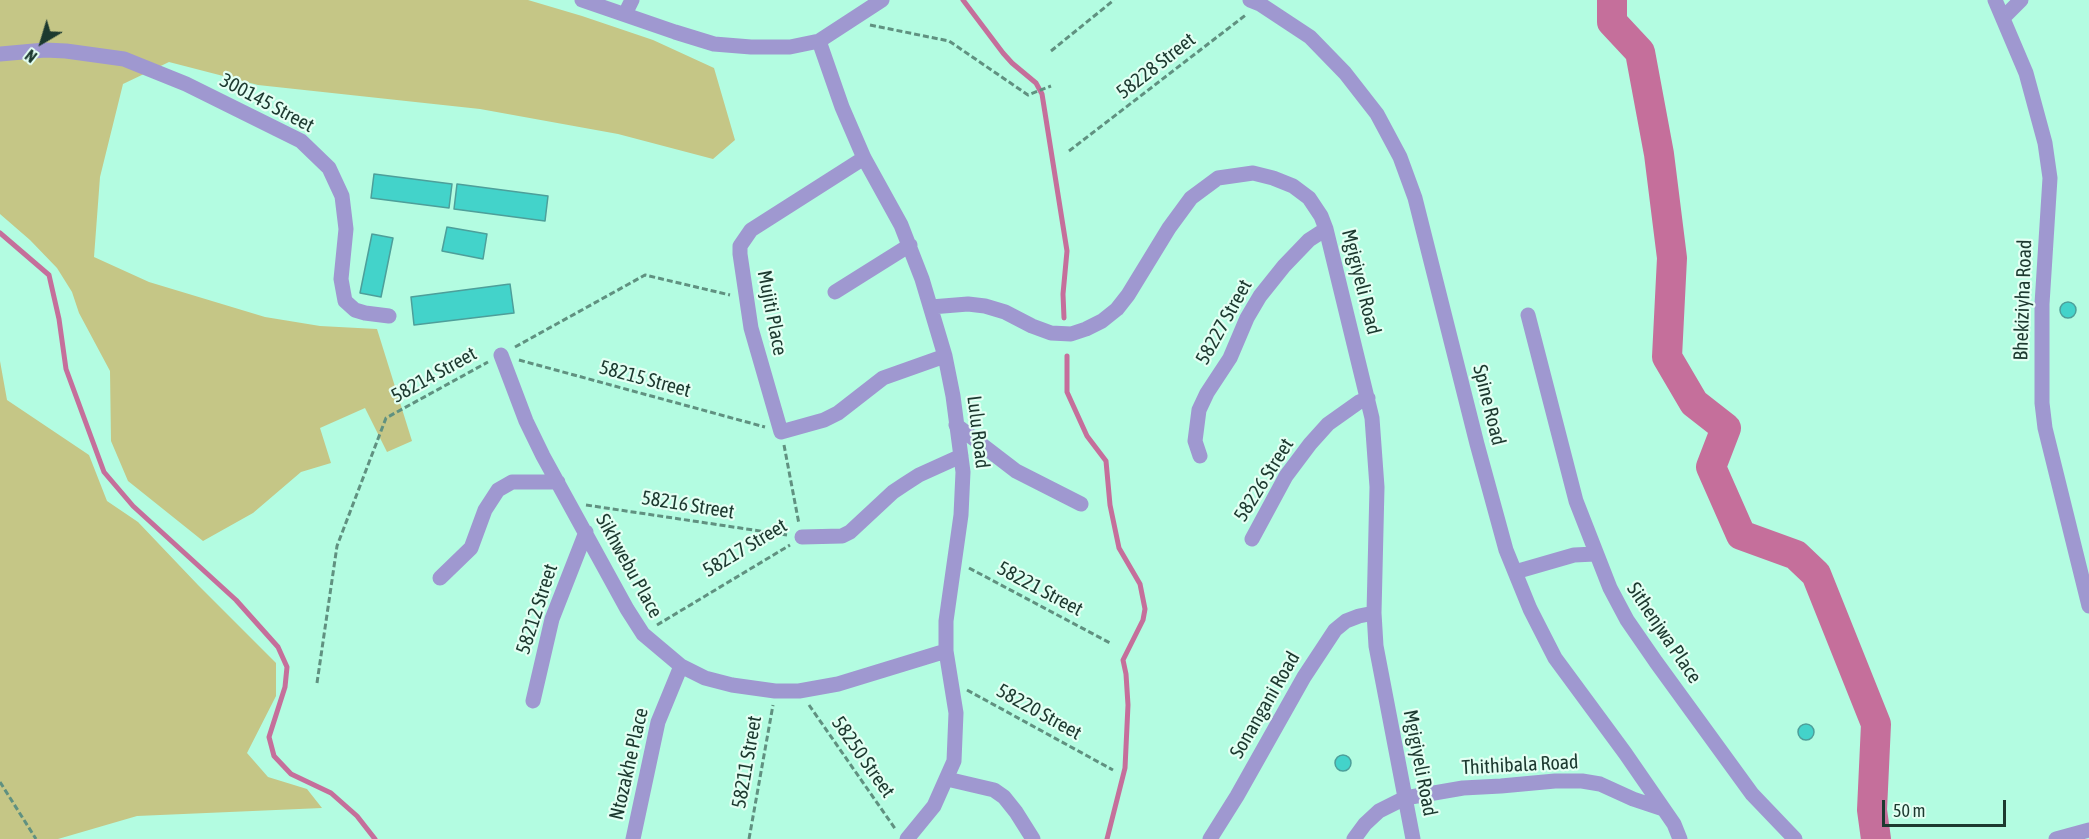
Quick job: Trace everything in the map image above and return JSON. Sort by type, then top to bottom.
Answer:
[{"type":"street","points":[[582,0],[628,7],[675,32],[714,44],[751,47],[790,47],[819,41],[882,0]]},
{"type":"street","name":"Bhekiziyha Road","points":[[1995,0],[2026,73],[2044,143],[2050,178],[2042,304],[2042,403],[2045,428],[2089,606]]},
{"type":"street","points":[[2003,18],[2021,0]]},
{"type":"street","name":"Spine Road","points":[[1255,2],[1310,37],[1345,73],[1377,114],[1400,157],[1414,198],[1506,550],[1530,609],[1555,658],[1664,809],[1680,839]]},
{"type":"street","name":"Lulu Road","points":[[819,41],[842,107],[864,158],[901,225],[931,307],[945,356],[963,472],[961,514],[946,621],[946,651],[956,713],[954,761],[934,806],[902,834]]},
{"type":"street","name":"300145 Street","points":[[0,54],[45,50],[124,59],[186,84],[301,141],[329,168],[342,196],[346,229],[341,279],[345,301],[355,310],[389,316]]},
{"type":"street","name":"Mujiti Place","points":[[781,432],[751,328],[740,246],[745,237],[771,216],[864,158]]},
{"type":"street","name":"Mgigiyeli Road","points":[[931,307],[968,304],[985,306],[1005,312],[1051,333],[1071,334],[1102,321],[1117,309],[1191,198],[1218,178],[1253,173],[1293,186],[1309,198],[1321,216],[1326,229],[1368,398],[1375,447],[1377,487],[1374,613],[1378,660],[1413,839]]},
{"type":"street","name":"58227 Street","points":[[1200,456],[1195,441],[1199,410],[1207,393],[1230,358],[1246,318],[1284,266],[1309,240],[1326,229]]},
{"type":"street","points":[[835,292],[909,245]]},
{"type":"street","name":"Sithenjwa Place","points":[[1528,315],[1576,501],[1610,588],[1656,662],[1752,794],[1794,839]]},
{"type":"street","name":"Sikhwebu Place","points":[[501,355],[526,421],[627,609],[643,634],[681,666],[718,682],[775,691],[800,691],[837,684],[946,651]]},
{"type":"street","points":[[781,432],[824,420],[838,413],[883,378],[945,356]]},
{"type":"street","name":"58226 Street","points":[[1252,539],[1286,476],[1310,444],[1328,424],[1368,398]]},
{"type":"street","points":[[956,425],[1016,471],[1081,504]]},
{"type":"street","name":"58217 Street","points":[[802,537],[842,536],[850,532],[899,488],[919,475],[961,456]]},
{"type":"street","points":[[440,578],[471,548],[485,510],[498,490],[512,482],[558,482]]},
{"type":"street","name":"58212 Street","points":[[533,701],[552,619],[586,532]]},
{"type":"street","points":[[1515,572],[1574,555],[1595,554]]},
{"type":"street","name":"Sonangani Road","points":[[1210,839],[1304,677],[1335,630],[1352,618],[1374,613]]},
{"type":"street","name":"Ntozakhe Place","points":[[633,839],[658,722],[681,666]]},
{"type":"street","points":[[947,779],[994,790],[1004,797],[1016,812],[1033,839]]},
{"type":"street","name":"Thithibala Road","points":[[1354,839],[1379,811],[1405,798],[1463,788],[1582,781],[1600,784],[1633,799],[1664,809]]},
{"type":"street","points":[[2056,839],[2089,830]]},
{"type":"path","points":[[1051,51],[1114,0]]},
{"type":"path","name":"58228 Street","points":[[1070,151],[1255,2]]},
{"type":"path","points":[[851,22],[949,41],[1028,95],[1051,86]]},
{"type":"path","name":"58214 Street","points":[[317,683],[337,546],[386,418],[645,275],[747,300]]},
{"type":"path","name":"58215 Street","points":[[501,355],[781,432]]},
{"type":"path","points":[[781,432],[802,537]]},
{"type":"path","name":"58216 Street","points":[[569,502],[802,537]]},
{"type":"path","name":"58217 Street","points":[[643,634],[802,537]]},
{"type":"path","name":"58221 Street","points":[[954,560],[1112,644]]},
{"type":"path","name":"58220 Street","points":[[950,680],[1113,770]]},
{"type":"path","name":"58211 Street","points":[[749,839],[775,691]]},
{"type":"path","name":"58250 Street","points":[[800,691],[902,834]]},
{"type":"path","points":[[0,782],[36,839]]},
{"type":"green space","points":[[0,0],[528,0],[653,40],[714,68],[735,140],[713,159],[618,134],[480,109],[258,85],[169,62],[123,84],[100,177],[94,257],[149,282],[265,317],[320,326],[377,329],[412,441],[387,452],[365,408],[320,428],[331,463],[301,472],[253,513],[203,541],[128,481],[111,441],[110,371],[79,313],[72,292],[57,268],[0,214]]},
{"type":"green space","points":[[0,361],[7,400],[89,455],[107,501],[138,522],[276,663],[276,696],[247,753],[268,777],[307,789],[322,808],[137,816],[58,839],[0,839]]},
{"type":"building","points":[[374,174],[452,184],[449,208],[371,198]]},
{"type":"building","points":[[457,184],[548,196],[545,221],[454,209]]},
{"type":"building","points":[[447,227],[487,234],[483,259],[442,251]]},
{"type":"building","points":[[372,234],[393,238],[381,297],[360,293]]},
{"type":"building","points":[[510,284],[514,313],[414,325],[411,297]]},
{"type":"building","points":[[2065,302],[2071,302],[2076,310],[2074,316],[2065,318],[2060,313],[2060,307]]},
{"type":"building","points":[[1803,724],[1809,724],[1814,732],[1812,738],[1803,740],[1798,735],[1798,729]]},
{"type":"building","points":[[1340,755],[1346,755],[1351,763],[1349,769],[1340,771],[1335,766],[1335,760]]},
{"type":"waterway","points":[[963,0],[1003,53],[1036,83],[1042,94],[1067,251],[1063,294],[1064,318]]},
{"type":"waterway","points":[[1612,0],[1612,22],[1640,52],[1659,154],[1672,258],[1667,357],[1694,403],[1726,428],[1711,467],[1741,535],[1796,555],[1816,574],[1876,724],[1872,810],[1876,839]]},
{"type":"waterway","points":[[0,233],[49,275],[59,319],[66,369],[104,472],[133,506],[236,600],[278,647],[287,667],[285,687],[269,737],[274,756],[291,774],[331,793],[357,816],[375,839]]},
{"type":"waterway","points":[[1067,356],[1067,392],[1087,436],[1106,461],[1110,505],[1119,548],[1140,584],[1145,609],[1143,620],[1123,660],[1128,705],[1125,768],[1107,839]]}]
